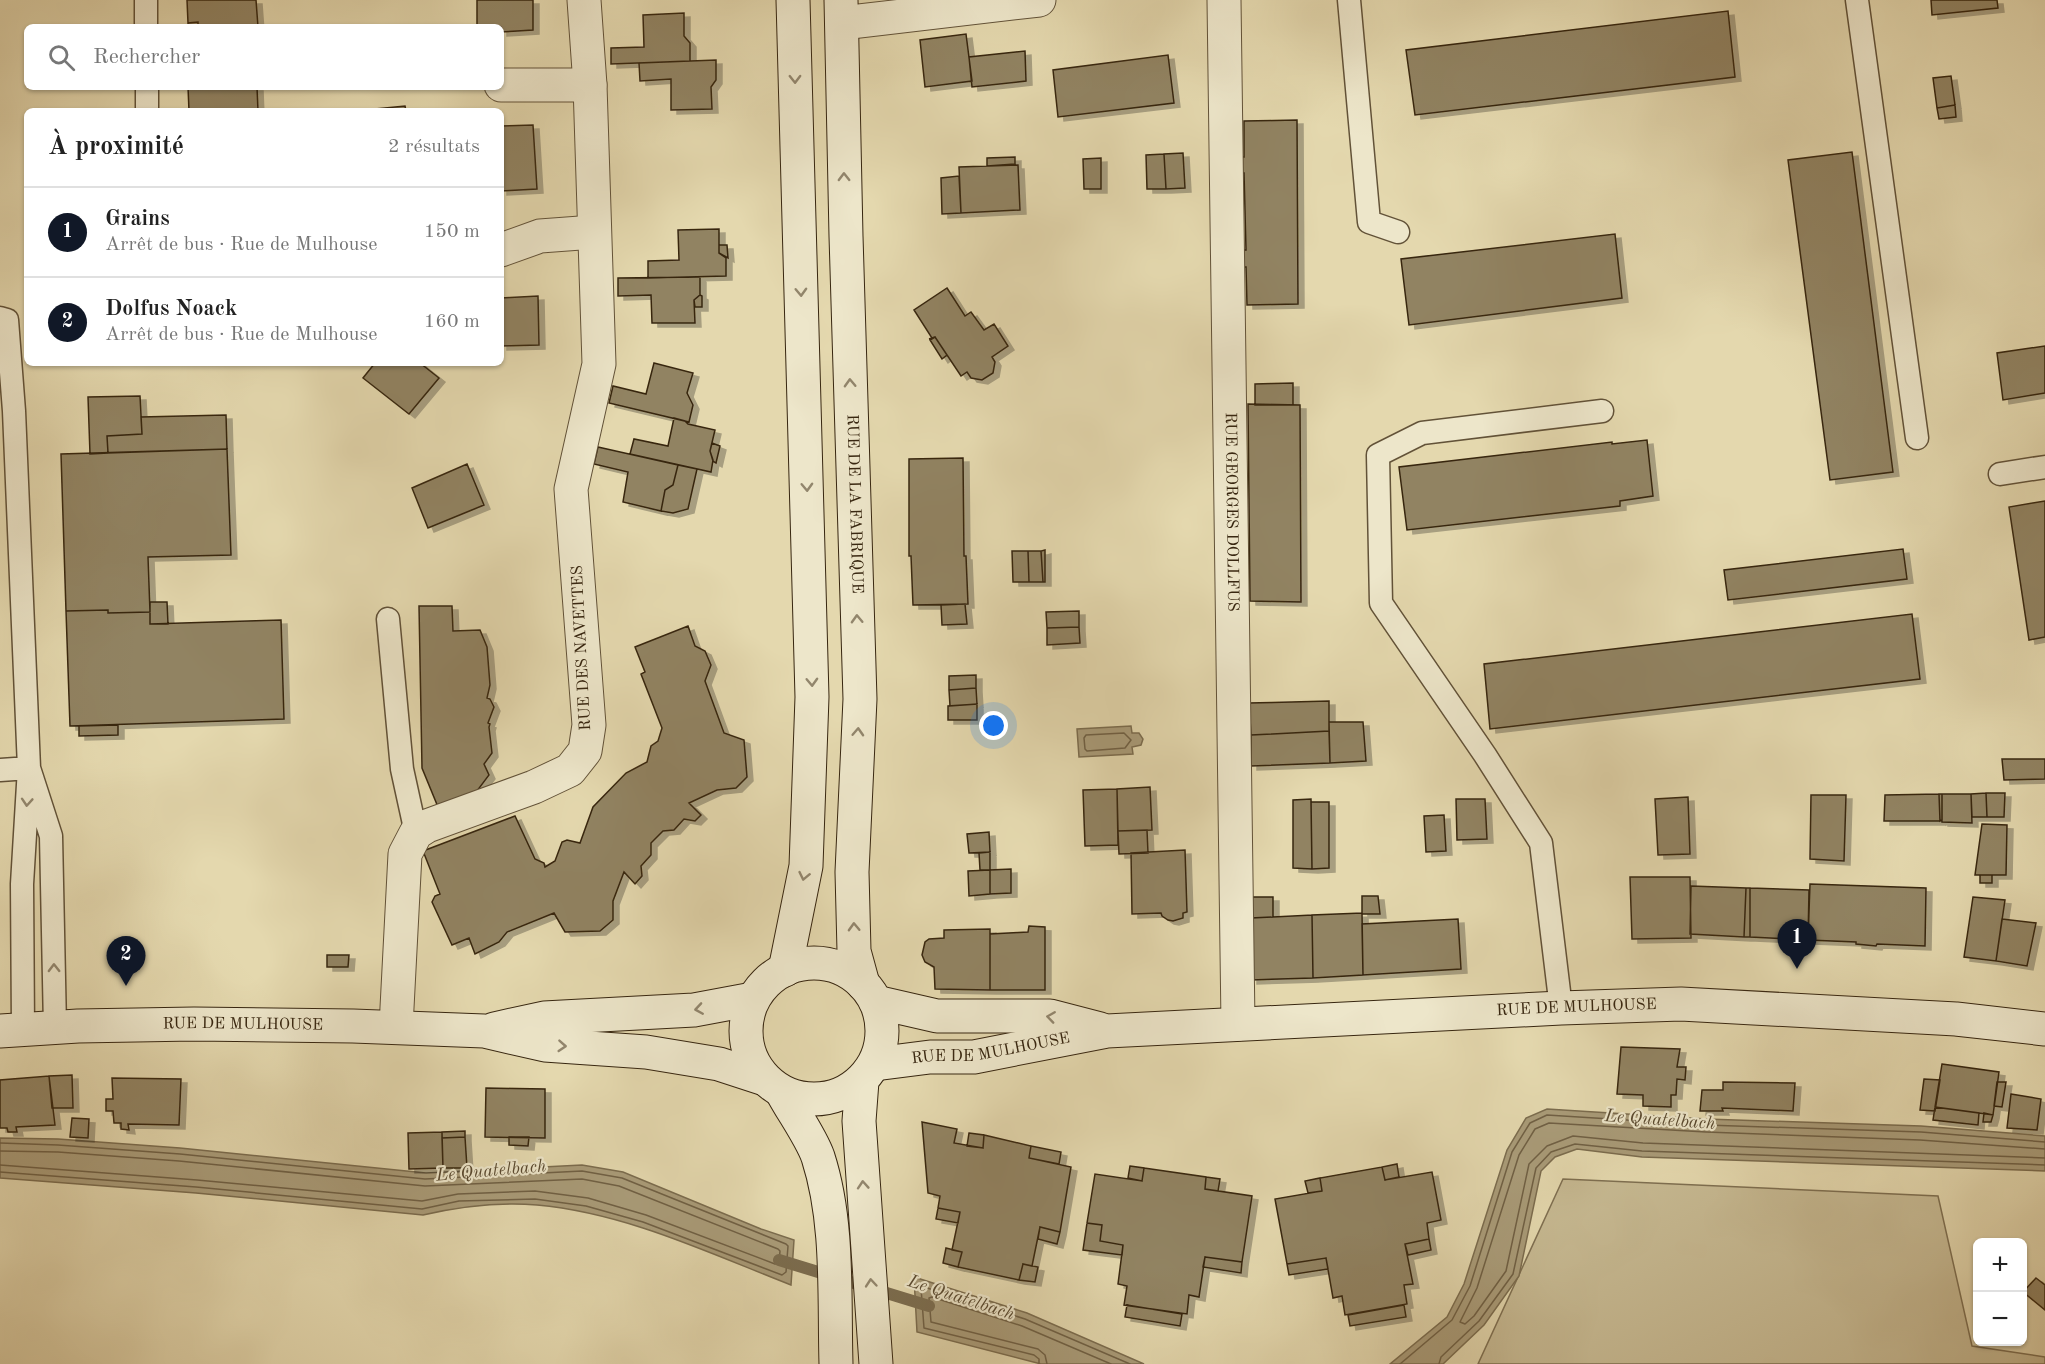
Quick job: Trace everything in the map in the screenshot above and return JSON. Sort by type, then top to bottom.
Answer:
[{"type":"main road","name":"RUE DES NAVETTES","points":[[416,833],[427,826],[534,787],[570,770],[585,751],[589,725],[571,489],[598,363],[590,85],[584,0]]},
{"type":"main road","points":[[784,970],[806,866],[812,697],[794,14],[1039,0]]},
{"type":"main road","name":"RUE GEORGES DOLLFUS","points":[[1224,0],[1238,1024]]},
{"type":"main road","name":"RUE DE LA FABRIQUE","points":[[841,11],[860,699],[852,873],[854,951],[870,993]]},
{"type":"main road","points":[[504,85],[590,85]]},
{"type":"main road","points":[[504,249],[540,236],[594,232]]},
{"type":"main road","points":[[396,1027],[405,854],[416,833]]},
{"type":"main road","points":[[836,1364],[832,1236],[828,1200],[817,1155],[773,1085],[752,1061],[746,1041],[747,1019],[753,999],[766,982],[784,970],[805,963],[826,964],[847,971],[870,993],[882,1022],[881,1044],[868,1072],[859,1121],[876,1364]]},
{"type":"main road","name":"RUE DE MULHOUSE","points":[[870,993],[937,1016],[1050,1016],[1107,1031]]},
{"type":"main road","name":"RUE DE MULHOUSE","points":[[484,1031],[544,1018],[694,1010],[753,999]]},
{"type":"main road","name":"RUE DE MULHOUSE","points":[[868,1072],[930,1057],[974,1057],[1107,1031],[1561,1008],[1704,1005],[1956,1019],[2045,1029]]},
{"type":"main road","name":"RUE DE MULHOUSE","points":[[11,1030],[194,1024],[396,1027],[484,1031],[545,1045],[646,1052],[709,1062],[773,1085]]},
{"type":"main road","points":[[773,1085],[802,1099],[824,1100],[844,1093],[868,1072]]},
{"type":"lane","points":[[146,0],[146,24]]},
{"type":"lane","points":[[1349,0],[1369,222],[1398,232]]},
{"type":"lane","points":[[1857,0],[1917,438]]},
{"type":"lane","points":[[147,90],[147,108]]},
{"type":"lane","points":[[0,318],[7,320],[14,411],[29,768],[11,1030]]},
{"type":"lane","points":[[1561,1008],[1541,843],[1485,755],[1381,603],[1378,455],[1422,433],[1602,411]]},
{"type":"lane","points":[[2000,474],[2045,467]]},
{"type":"lane","points":[[388,618],[402,769],[416,833]]},
{"type":"lane","points":[[0,770],[29,768]]},
{"type":"lane","points":[[29,768],[51,836],[55,1027]]},
{"type":"shaded area","points":[[1563,1179],[1938,1196],[1972,1346],[2045,1357],[2045,1364],[1478,1364]]},
{"type":"water","points":[[1131,726],[1132,733],[1139,733],[1143,739],[1141,745],[1132,747],[1133,754],[1079,757],[1077,729]]},
{"type":"water","points":[[1547,1109],[1706,1119],[1921,1126],[2045,1136],[2045,1171],[1642,1157],[1577,1149],[1555,1157],[1541,1171],[1519,1276],[1484,1325],[1443,1364],[1390,1364],[1447,1317],[1464,1284],[1507,1150],[1526,1118]]},
{"type":"water","points":[[0,1138],[58,1139],[180,1148],[426,1173],[582,1165],[623,1172],[761,1229],[794,1240],[791,1285],[667,1236],[603,1216],[570,1209],[509,1204],[423,1215],[196,1193],[0,1178]]},
{"type":"water","points":[[914,1277],[1027,1313],[1144,1364],[1041,1364],[917,1332]]},
{"type":"building","points":[[187,0],[256,0],[258,24],[188,23]]},
{"type":"building","points":[[477,0],[533,0],[533,30],[504,32],[504,24],[477,24]]},
{"type":"building","points":[[1931,0],[1997,0],[1998,8],[1932,15]]},
{"type":"building","points":[[1728,11],[1735,77],[1415,115],[1406,50]]},
{"type":"building","points":[[684,13],[684,36],[690,43],[690,61],[611,64],[611,48],[644,47],[643,15]]},
{"type":"building","points":[[966,34],[972,81],[925,87],[920,40]]},
{"type":"building","points":[[1025,51],[1026,81],[972,87],[969,57]]},
{"type":"building","points":[[1168,55],[1174,103],[1058,117],[1053,70]]},
{"type":"building","points":[[716,60],[716,80],[711,87],[712,109],[671,110],[671,79],[640,81],[639,63]]},
{"type":"building","points":[[1951,76],[1955,105],[1937,108],[1933,78]]},
{"type":"building","points":[[188,90],[257,90],[258,108],[189,108]]},
{"type":"building","points":[[1955,105],[1956,117],[1939,119],[1937,108]]},
{"type":"building","points":[[1297,120],[1298,304],[1247,305],[1246,267],[1242,267],[1242,250],[1246,250],[1244,173],[1241,173],[1242,157],[1244,157],[1244,121]]},
{"type":"building","points":[[533,125],[537,189],[504,191],[504,126]]},
{"type":"building","points":[[1852,152],[1893,472],[1830,480],[1788,160]]},
{"type":"building","points":[[1183,153],[1185,188],[1166,189],[1164,154]]},
{"type":"building","points":[[1164,154],[1166,189],[1147,189],[1146,155]]},
{"type":"building","points":[[1015,157],[1015,164],[987,166],[987,158]]},
{"type":"building","points":[[1101,158],[1101,189],[1084,189],[1083,159]]},
{"type":"building","points":[[1018,165],[1020,210],[961,213],[959,167]]},
{"type":"building","points":[[959,176],[961,213],[942,214],[941,178]]},
{"type":"building","points":[[719,229],[719,253],[726,258],[726,276],[648,278],[648,261],[679,260],[678,230]]},
{"type":"building","points":[[1615,234],[1622,298],[1409,325],[1401,259]]},
{"type":"building","points":[[719,245],[727,245],[728,258],[719,253]]},
{"type":"building","points":[[700,277],[700,295],[694,300],[695,323],[652,323],[651,295],[618,296],[618,278]]},
{"type":"building","points":[[947,288],[965,316],[971,312],[984,330],[994,324],[1008,346],[992,357],[995,362],[993,373],[982,380],[971,378],[967,372],[961,376],[935,337],[932,338],[914,310]]},
{"type":"building","points":[[538,296],[539,345],[504,346],[504,298]]},
{"type":"building","points":[[702,296],[702,307],[695,307],[694,300]]},
{"type":"building","points":[[935,337],[947,355],[942,359],[930,340]]},
{"type":"building","points":[[2045,346],[2045,393],[2003,400],[1997,353]]},
{"type":"building","points":[[654,363],[693,373],[687,393],[693,405],[689,422],[609,403],[613,386],[646,394]]},
{"type":"building","points":[[373,366],[424,366],[439,378],[409,414],[363,378]]},
{"type":"building","points":[[1293,383],[1293,405],[1255,405],[1255,384]]},
{"type":"building","points":[[140,396],[142,434],[107,436],[108,453],[90,454],[88,397]]},
{"type":"building","points":[[1248,404],[1300,405],[1301,602],[1250,601]]},
{"type":"building","points":[[226,415],[227,449],[108,453],[107,436],[142,434],[141,417]]},
{"type":"building","points":[[674,418],[688,424],[715,430],[710,451],[713,460],[711,472],[630,454],[634,439],[668,446]]},
{"type":"building","points":[[1647,440],[1653,496],[1620,501],[1620,506],[1407,530],[1399,467]]},
{"type":"building","points":[[712,443],[720,446],[716,463],[710,451]]},
{"type":"building","points":[[598,447],[678,465],[673,485],[665,490],[661,511],[623,502],[628,472],[594,464]]},
{"type":"building","points":[[227,449],[231,555],[148,557],[150,612],[66,611],[61,454]]},
{"type":"building","points":[[963,458],[964,556],[966,556],[968,604],[913,605],[911,556],[909,556],[909,459]]},
{"type":"building","points":[[467,464],[484,505],[428,528],[412,488]]},
{"type":"building","points":[[678,465],[697,469],[688,509],[673,513],[661,511],[665,490],[673,485]]},
{"type":"building","points":[[2045,501],[2045,637],[2029,640],[2009,507]]},
{"type":"building","points":[[1903,549],[1907,579],[1728,600],[1724,570]]},
{"type":"building","points":[[1045,550],[1045,582],[1043,582],[1041,551]]},
{"type":"building","points":[[1012,551],[1028,551],[1029,582],[1013,582]]},
{"type":"building","points":[[1028,551],[1041,551],[1043,582],[1029,582]]},
{"type":"building","points":[[150,602],[167,602],[168,624],[150,624]]},
{"type":"building","points":[[965,604],[967,624],[942,625],[941,605]]},
{"type":"building","points":[[419,606],[452,606],[453,631],[480,630],[487,647],[490,685],[487,698],[494,707],[488,723],[490,724],[492,753],[484,764],[489,775],[477,791],[438,807],[422,768]]},
{"type":"building","points":[[108,610],[108,613],[150,612],[150,624],[281,620],[284,719],[70,726],[66,611]]},
{"type":"building","points":[[1079,611],[1079,627],[1047,628],[1046,612]]},
{"type":"building","points":[[1912,614],[1920,679],[1490,729],[1484,664]]},
{"type":"building","points":[[688,626],[695,646],[705,651],[711,665],[705,681],[724,733],[744,740],[747,777],[736,788],[717,790],[689,803],[701,815],[695,821],[684,819],[674,830],[663,831],[651,843],[651,855],[641,866],[642,876],[635,884],[624,872],[613,901],[613,920],[600,931],[565,932],[554,913],[507,932],[499,942],[475,954],[469,938],[452,945],[432,902],[435,896],[440,894],[423,851],[515,816],[535,859],[544,863],[545,867],[555,861],[562,842],[567,840],[580,843],[593,807],[626,773],[647,762],[651,746],[658,741],[662,728],[641,674],[645,672],[635,647]]},
{"type":"building","points":[[1079,627],[1080,643],[1047,645],[1047,628]]},
{"type":"building","points":[[976,675],[976,688],[949,690],[949,676]]},
{"type":"building","points":[[976,688],[977,704],[950,706],[949,690]]},
{"type":"building","points":[[1329,701],[1329,731],[1251,735],[1249,703]]},
{"type":"building","points":[[977,704],[977,720],[948,720],[948,706]]},
{"type":"building","points":[[1329,722],[1363,722],[1366,761],[1330,763]]},
{"type":"building","points":[[118,725],[118,735],[79,736],[79,726]]},
{"type":"building","points":[[1329,731],[1330,763],[1251,766],[1251,735]]},
{"type":"building","points":[[2002,759],[2045,759],[2045,779],[2004,780]]},
{"type":"building","points":[[1150,787],[1152,830],[1118,831],[1117,789]]},
{"type":"building","points":[[1117,789],[1118,845],[1085,846],[1083,790]]},
{"type":"building","points":[[1986,793],[2005,793],[2004,817],[1987,817]]},
{"type":"building","points":[[1986,793],[1987,817],[1972,817],[1971,794]]},
{"type":"building","points":[[1939,794],[1942,794],[1942,820],[1940,821]]},
{"type":"building","points":[[1939,794],[1940,821],[1884,821],[1885,795]]},
{"type":"building","points":[[1942,794],[1971,794],[1972,823],[1942,822]]},
{"type":"building","points":[[1811,795],[1846,795],[1844,861],[1810,859]]},
{"type":"building","points":[[1688,797],[1690,854],[1658,855],[1655,799]]},
{"type":"building","points":[[1311,799],[1312,869],[1293,868],[1293,800]]},
{"type":"building","points":[[1456,799],[1485,799],[1487,839],[1457,840]]},
{"type":"building","points":[[1311,802],[1329,802],[1329,868],[1312,869]]},
{"type":"building","points":[[1444,815],[1446,851],[1426,852],[1424,816]]},
{"type":"building","points":[[1982,824],[2007,825],[2006,875],[1975,875]]},
{"type":"building","points":[[1147,830],[1148,853],[1119,854],[1118,831]]},
{"type":"building","points":[[989,832],[990,852],[969,853],[967,834]]},
{"type":"building","points":[[1185,850],[1187,912],[1183,913],[1183,918],[1173,921],[1162,916],[1161,913],[1132,914],[1131,853]]},
{"type":"building","points":[[990,852],[990,870],[980,870],[979,853]]},
{"type":"building","points":[[1011,869],[1011,893],[990,894],[990,870]]},
{"type":"building","points":[[990,870],[990,894],[969,896],[968,871]]},
{"type":"building","points":[[1980,875],[1992,875],[1992,883],[1980,883]]},
{"type":"building","points":[[1630,877],[1690,877],[1691,938],[1632,939]]},
{"type":"building","points":[[1810,884],[1926,888],[1925,946],[1877,944],[1876,946],[1856,944],[1856,942],[1808,940]]},
{"type":"building","points":[[1691,886],[1746,888],[1744,937],[1690,934]]},
{"type":"building","points":[[1746,888],[1750,888],[1750,937],[1744,937]]},
{"type":"building","points":[[1750,888],[1809,890],[1808,940],[1750,937]]},
{"type":"building","points":[[1362,896],[1378,896],[1380,914],[1362,914]]},
{"type":"building","points":[[1251,897],[1273,897],[1273,917],[1251,918]]},
{"type":"building","points":[[1973,897],[2005,900],[1996,961],[1964,957]]},
{"type":"building","points":[[1362,913],[1363,975],[1313,978],[1312,915]]},
{"type":"building","points":[[1312,915],[1313,978],[1251,980],[1251,918]]},
{"type":"building","points":[[1458,919],[1461,969],[1363,975],[1362,924]]},
{"type":"building","points":[[2002,919],[2036,923],[2027,966],[1996,961]]},
{"type":"building","points":[[1029,926],[1045,927],[1045,990],[990,990],[990,934],[1028,932]]},
{"type":"building","points":[[990,929],[990,990],[935,989],[934,967],[925,962],[922,955],[925,942],[929,939],[944,938],[944,930]]},
{"type":"building","points":[[327,955],[349,955],[348,967],[327,967]]},
{"type":"building","points":[[1621,1047],[1680,1049],[1677,1067],[1686,1067],[1685,1080],[1677,1079],[1676,1095],[1671,1095],[1671,1107],[1643,1106],[1643,1095],[1617,1094]]},
{"type":"building","points":[[1942,1064],[1999,1072],[1993,1115],[1935,1107]]},
{"type":"building","points":[[72,1075],[73,1108],[52,1108],[49,1076]]},
{"type":"building","points":[[49,1076],[55,1125],[16,1127],[17,1132],[8,1132],[7,1128],[0,1128],[0,1080]]},
{"type":"building","points":[[112,1078],[181,1079],[179,1125],[128,1124],[129,1130],[121,1129],[121,1123],[114,1123],[113,1111],[106,1111],[106,1099],[113,1099]]},
{"type":"building","points":[[1924,1079],[1940,1080],[1935,1111],[1920,1110]]},
{"type":"building","points":[[1723,1082],[1795,1083],[1793,1111],[1722,1108],[1723,1111],[1700,1111],[1702,1090],[1723,1090]]},
{"type":"building","points":[[1997,1082],[2006,1082],[2002,1107],[1994,1106]]},
{"type":"building","points":[[486,1088],[545,1089],[545,1138],[485,1137]]},
{"type":"building","points":[[2011,1094],[2041,1099],[2037,1130],[2007,1128]]},
{"type":"building","points":[[1935,1107],[1979,1113],[1978,1125],[1933,1120]]},
{"type":"building","points":[[1984,1113],[1993,1115],[1991,1122],[1983,1122]]},
{"type":"building","points":[[72,1118],[89,1119],[88,1138],[70,1137]]},
{"type":"building","points":[[922,1122],[957,1129],[954,1143],[983,1148],[984,1135],[1031,1146],[1029,1158],[1071,1167],[1060,1232],[1040,1227],[1032,1266],[1023,1264],[1019,1280],[958,1267],[962,1252],[952,1250],[960,1212],[938,1208],[940,1196],[928,1193]]},
{"type":"building","points":[[465,1131],[465,1137],[442,1138],[442,1132]]},
{"type":"building","points":[[442,1132],[443,1168],[409,1169],[408,1133]]},
{"type":"building","points":[[969,1133],[984,1135],[983,1148],[967,1146]]},
{"type":"building","points":[[465,1137],[467,1168],[443,1168],[442,1138]]},
{"type":"building","points":[[509,1137],[529,1137],[528,1146],[509,1145]]},
{"type":"building","points":[[1031,1146],[1061,1152],[1059,1164],[1029,1158]]},
{"type":"building","points":[[1397,1164],[1399,1177],[1385,1180],[1382,1167]]},
{"type":"building","points":[[1130,1166],[1144,1168],[1142,1181],[1128,1178]]},
{"type":"building","points":[[1382,1167],[1385,1180],[1432,1172],[1441,1220],[1427,1223],[1429,1239],[1405,1244],[1413,1284],[1404,1285],[1407,1304],[1345,1315],[1342,1296],[1333,1298],[1326,1258],[1287,1264],[1275,1199],[1322,1191],[1320,1178]]},
{"type":"building","points":[[1144,1168],[1206,1177],[1205,1189],[1252,1196],[1242,1262],[1205,1257],[1199,1297],[1189,1295],[1187,1314],[1124,1305],[1127,1286],[1118,1284],[1123,1245],[1100,1241],[1102,1225],[1087,1223],[1095,1174],[1142,1181]]},
{"type":"building","points":[[1206,1177],[1220,1179],[1218,1191],[1205,1189]]},
{"type":"building","points":[[1320,1178],[1322,1191],[1308,1193],[1305,1181]]},
{"type":"building","points":[[938,1208],[960,1212],[958,1223],[936,1219]]},
{"type":"building","points":[[1087,1223],[1102,1225],[1100,1241],[1123,1245],[1122,1255],[1083,1250]]},
{"type":"building","points":[[1040,1227],[1060,1232],[1057,1244],[1038,1239]]},
{"type":"building","points":[[1429,1239],[1431,1250],[1408,1255],[1405,1244]]},
{"type":"building","points":[[946,1248],[962,1252],[958,1267],[943,1263]]},
{"type":"building","points":[[1205,1257],[1242,1262],[1241,1273],[1203,1267]]},
{"type":"building","points":[[1326,1258],[1328,1269],[1289,1275],[1287,1264]]},
{"type":"building","points":[[1023,1264],[1038,1267],[1035,1282],[1019,1280]]},
{"type":"building","points":[[2036,1278],[2045,1285],[2045,1310],[2027,1295],[2027,1288]]},
{"type":"building","points":[[1127,1305],[1182,1314],[1180,1326],[1125,1317]]},
{"type":"building","points":[[1404,1305],[1406,1317],[1350,1326],[1348,1315]]},
{"type":"waterway","name":"Le Quatelbach","points":[[779,1260],[929,1306]]},
{"type":"place","name":"Grains","points":[[1797,969]]},
{"type":"place","name":"Dolfus Noack","points":[[126,986]]}]
